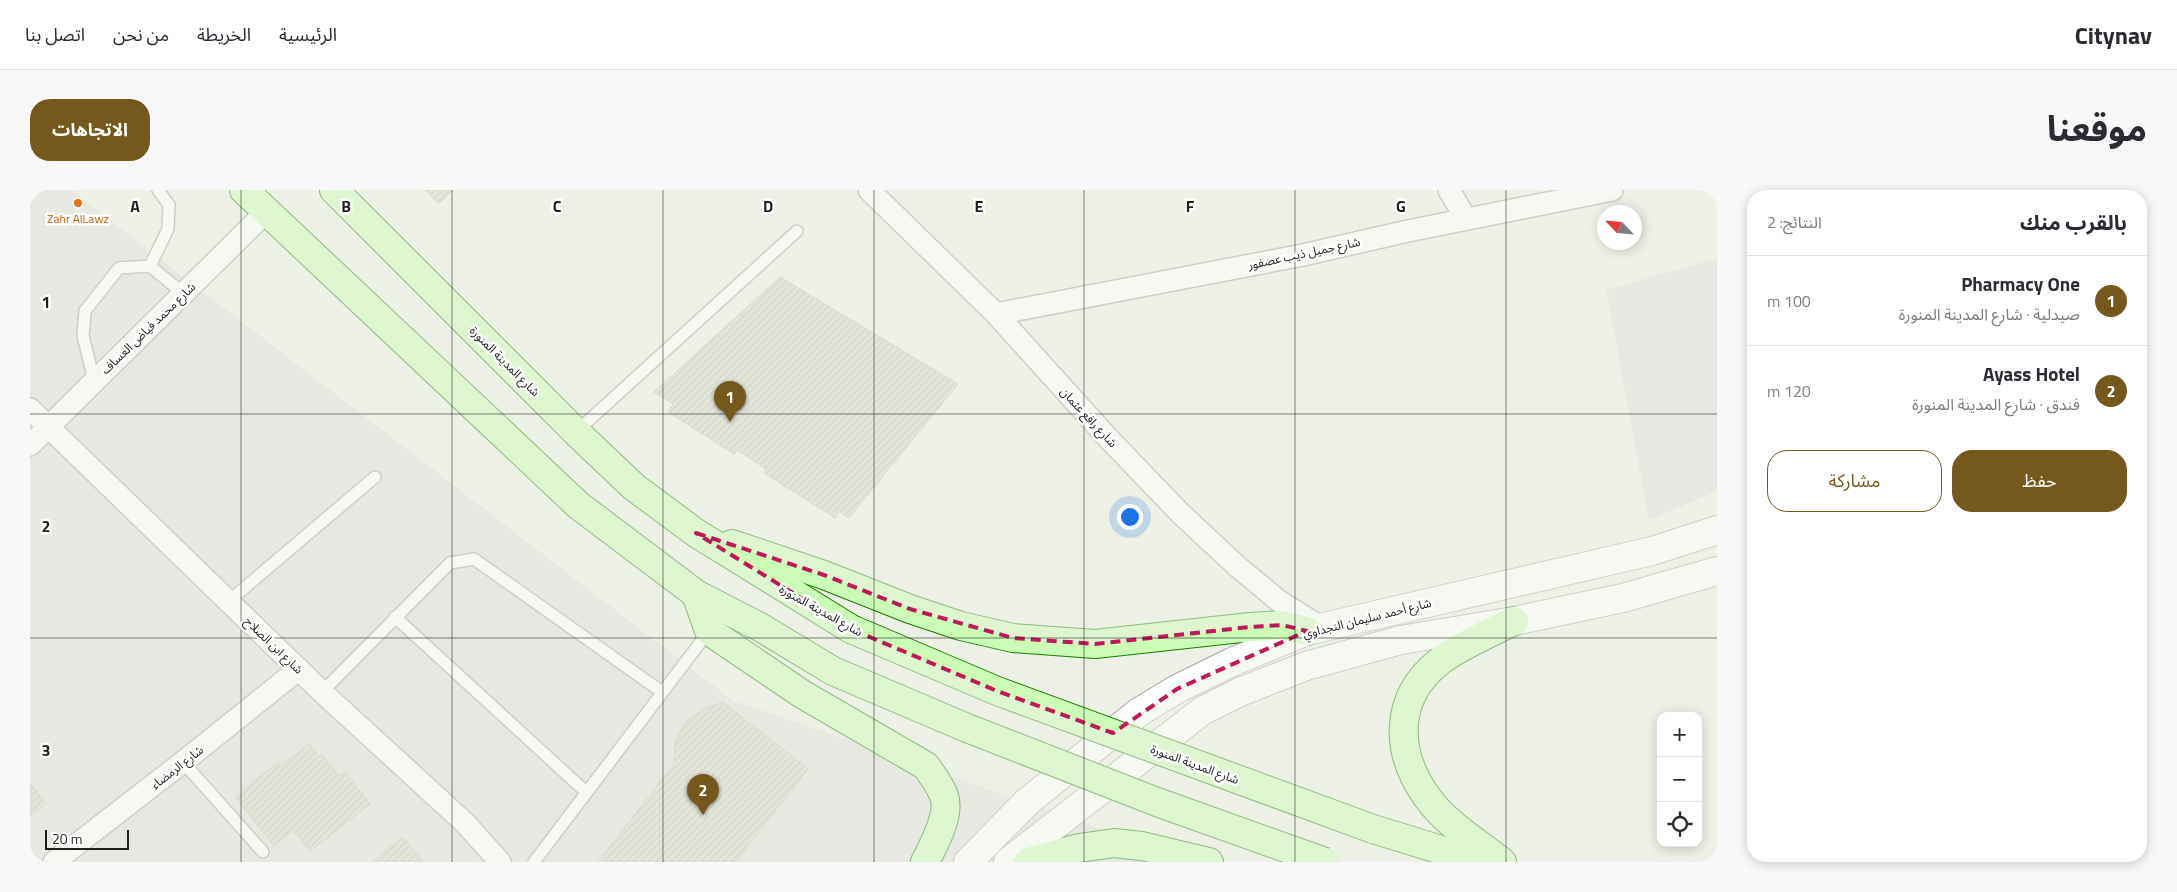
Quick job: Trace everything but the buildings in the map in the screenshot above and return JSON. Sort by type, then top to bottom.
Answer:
[{"type":"main road","points":[[244,190],[578,505],[696,594],[760,627],[833,671],[968,728],[1156,802],[1325,862]]},
{"type":"main road","name":"شارع المدينة المنورة","points":[[334,190],[576,432],[634,487],[696,533],[851,629],[997,691],[1373,829],[1480,862]]},
{"type":"main road","points":[[696,533],[824,575],[910,610],[961,626],[1013,638],[1095,644],[1258,626],[1282,625],[1315,630]]},
{"type":"main road","points":[[696,594],[709,631],[802,694],[926,766],[938,782],[945,798],[943,819],[937,839],[925,862]]},
{"type":"main road","points":[[1502,862],[1446,818],[1427,797],[1412,772],[1405,748],[1403,722],[1407,703],[1420,680],[1441,660],[1514,620]]},
{"type":"main road","points":[[1028,862],[1079,848],[1114,843],[1142,846],[1210,862]]},
{"type":"street","name":"شارع رافع عثمان","points":[[869,190],[996,314],[1102,432],[1181,514],[1279,601],[1315,630]]},
{"type":"street","points":[[1449,190],[1466,219]]},
{"type":"street","name":"شارع جميل ذيب عصفور","points":[[996,314],[1303,255],[1466,219],[1612,190]]},
{"type":"street","name":"شارع محمد فياض العساف","points":[[30,445],[266,212]]},
{"type":"street","name":"شارع ابن الصلاح","points":[[30,409],[322,692],[465,823],[500,862]]},
{"type":"street","name":"شارع أحمد سليمان النجداوي","points":[[968,862],[1027,802],[1139,712],[1177,689],[1232,662],[1315,630],[1652,551],[1717,530]]},
{"type":"street","points":[[1008,862],[1202,711],[1240,692],[1306,666],[1401,640],[1623,598],[1717,572]]},
{"type":"street","name":"شارع الرمضاء","points":[[54,862],[299,669]]},
{"type":"lane","points":[[150,266],[168,229],[168,205],[158,190]]},
{"type":"lane","points":[[576,432],[797,231]]},
{"type":"lane","points":[[94,380],[83,336],[85,311],[119,268],[150,266],[184,294]]},
{"type":"lane","points":[[229,601],[375,477]]},
{"type":"lane","points":[[322,692],[450,563],[474,559],[662,692]]},
{"type":"lane","points":[[395,617],[586,792]]},
{"type":"lane","points":[[534,862],[709,631]]},
{"type":"lane","points":[[183,762],[263,852]]},
{"type":"highlighted area","points":[[696,533],[824,575],[910,609],[1013,638],[1095,644],[1282,625],[1307,631],[1177,689],[1113,733],[997,691],[851,629]]},
{"type":"shaded area","points":[[30,190],[71,190],[732,700],[1196,862],[30,862]]},
{"type":"shaded area","points":[[1717,258],[1717,491],[1649,520],[1606,290]]},
{"type":"place","name":"Zahr AlLawz","points":[[78,203]]},
{"type":"place","name":"Pharmacy One","points":[[730,422]]},
{"type":"place","name":"Ayass Hotel","points":[[703,815]]}]
